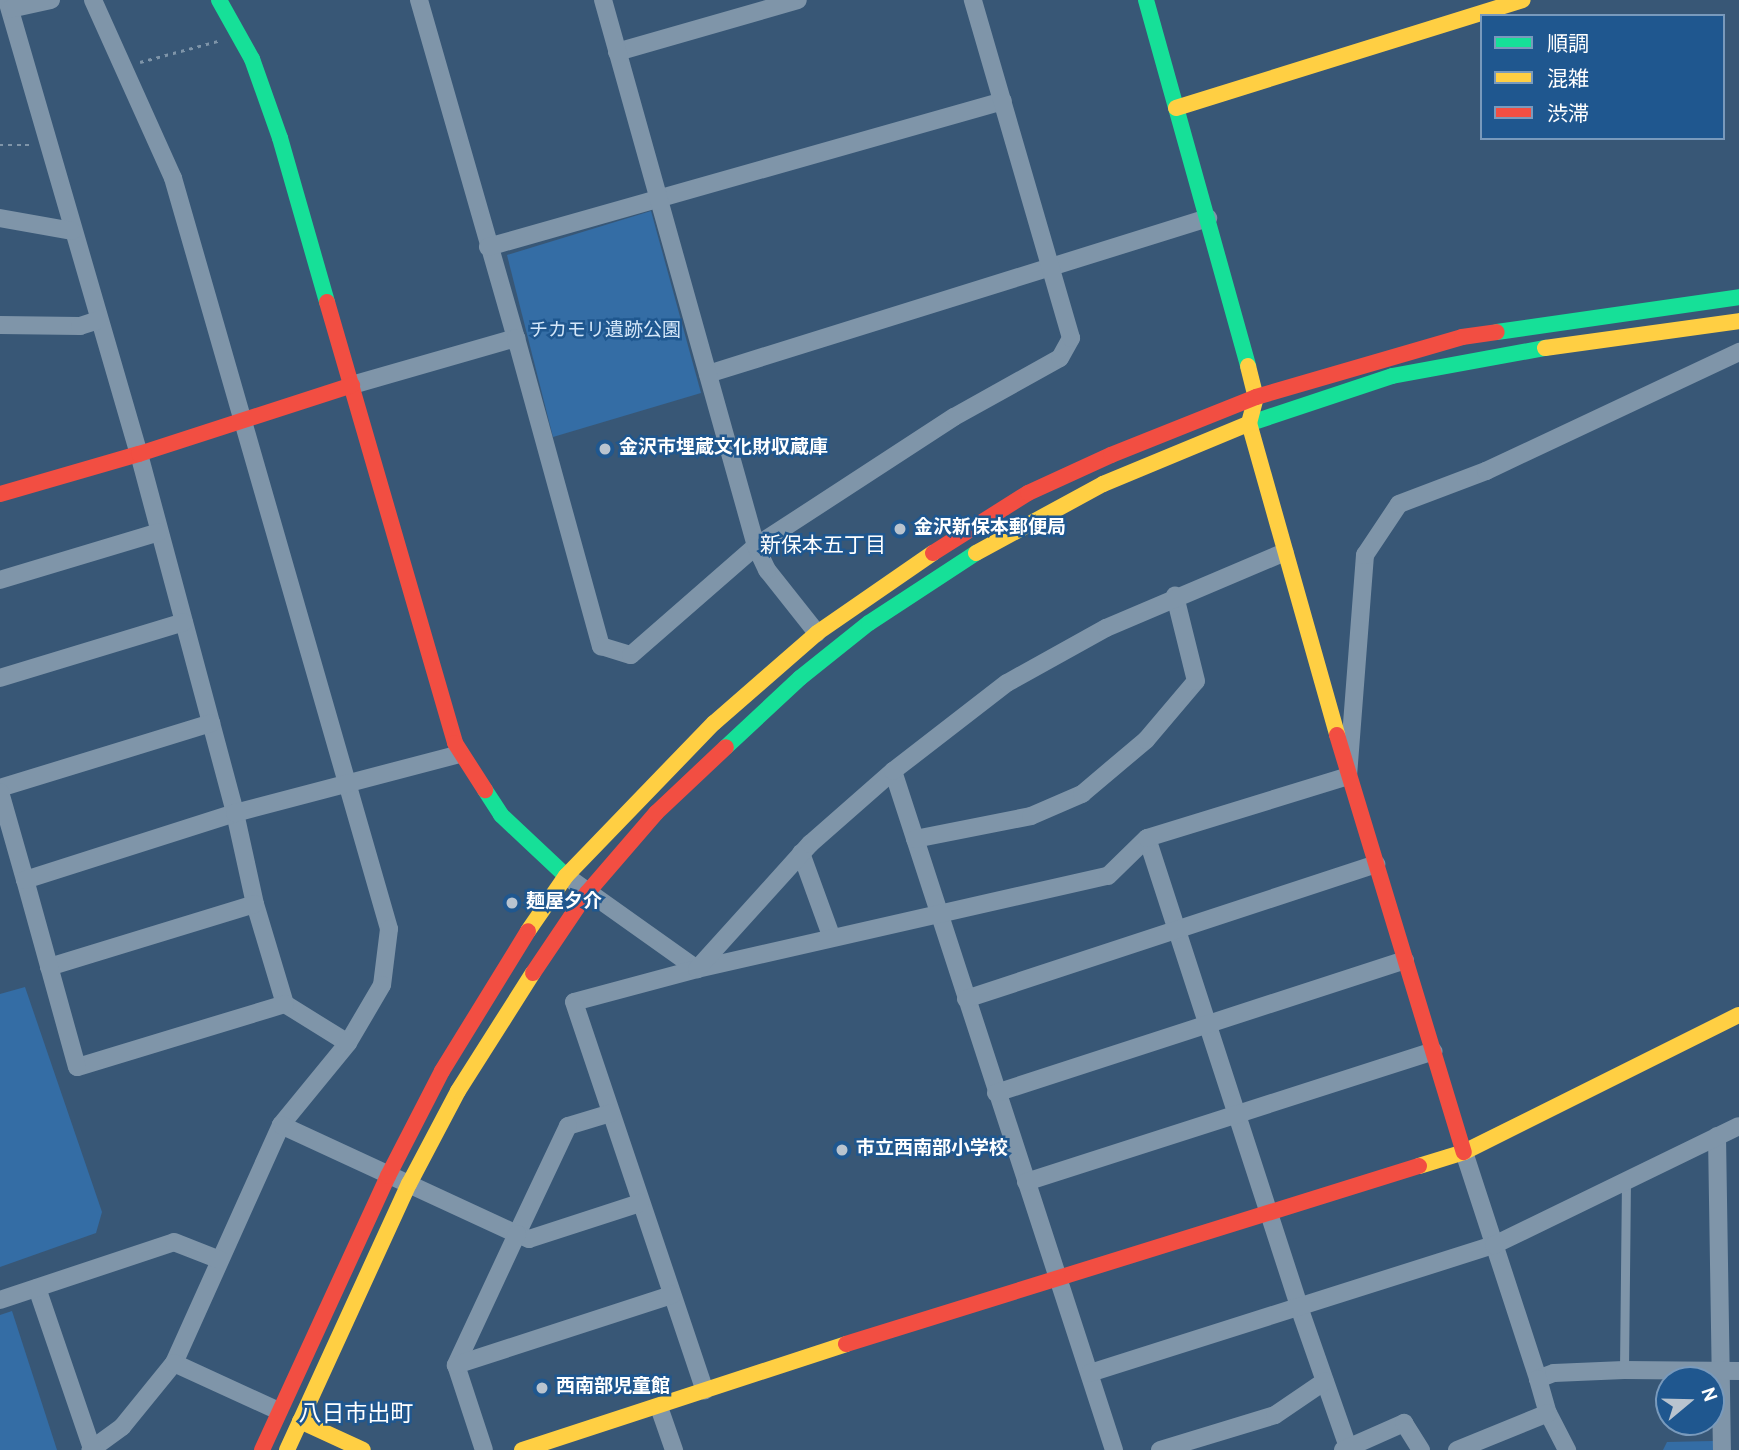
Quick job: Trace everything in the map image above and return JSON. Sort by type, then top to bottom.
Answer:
[{"type":"street","points":[[51,0],[8,13],[139,454],[211,723],[255,904],[285,1004],[348,1043]]},
{"type":"street","points":[[37,1288],[91,1450],[122,1427],[174,1363],[281,1125],[348,1043],[382,985],[389,929],[240,419],[173,178],[93,0]]},
{"type":"street","points":[[219,0],[253,59],[280,138],[460,754],[501,815],[566,876],[697,969]]},
{"type":"street","points":[[419,0],[601,646],[631,655],[757,546],[954,417],[1060,358],[1071,338],[973,0]]},
{"type":"street","points":[[603,0],[757,546],[767,569],[817,633]]},
{"type":"street","points":[[617,52],[799,0]]},
{"type":"street","points":[[1146,0],[1256,397],[1249,423],[1348,776],[1548,1413],[1567,1450]]},
{"type":"street","points":[[1176,108],[1523,0]]},
{"type":"street","points":[[488,247],[1003,102]]},
{"type":"street","points":[[0,218],[72,231]]},
{"type":"street","points":[[708,374],[1208,218]]},
{"type":"street","points":[[262,1450],[388,1176],[442,1071],[513,954],[566,876],[714,723],[817,633],[893,578],[1028,493],[1111,455],[1256,397],[1462,337],[1739,297]]},
{"type":"street","points":[[0,325],[80,326],[99,320]]},
{"type":"street","points":[[287,1450],[409,1184],[472,1069],[587,893],[656,813],[800,678],[869,623],[966,558],[1103,484],[1249,423],[1392,376],[1534,350],[1739,321]]},
{"type":"street","points":[[0,475],[3,493],[139,454],[240,419],[352,385],[516,338]]},
{"type":"street","points":[[1348,776],[1365,555],[1399,504],[1486,471],[1739,352]]},
{"type":"street","points":[[0,580],[159,532]]},
{"type":"street","points":[[697,969],[801,853],[893,771],[1007,683],[1105,628],[1175,596],[1285,552]]},
{"type":"street","points":[[915,839],[1041,811],[1082,794],[1146,740],[1196,681],[1175,596]]},
{"type":"street","points":[[0,678],[184,622]]},
{"type":"street","points":[[211,723],[0,790],[77,1067],[285,1004]]},
{"type":"street","points":[[25,880],[234,813],[460,754]]},
{"type":"street","points":[[893,771],[1114,1450]]},
{"type":"street","points":[[705,1391],[574,1002],[697,969],[1108,876],[1147,838],[1348,776]]},
{"type":"street","points":[[1147,838],[1346,1449],[1404,1423],[1421,1450]]},
{"type":"street","points":[[801,853],[832,938]]},
{"type":"street","points":[[966,999],[1376,864]]},
{"type":"street","points":[[49,967],[255,904]]},
{"type":"street","points":[[996,1093],[1206,1022],[1405,960]]},
{"type":"street","points":[[522,1450],[1058,1277],[1464,1152],[1739,1015]]},
{"type":"street","points":[[1026,1182],[1433,1051]]},
{"type":"street","points":[[484,1450],[456,1365],[568,1126],[611,1113]]},
{"type":"street","points":[[281,1125],[529,1239],[640,1203]]},
{"type":"street","points":[[1090,1373],[1494,1245],[1739,1126]]},
{"type":"street","points":[[1717,1136],[1720,1366]]},
{"type":"street","points":[[0,1300],[174,1242],[220,1260]]},
{"type":"street","points":[[456,1365],[672,1295]]},
{"type":"street","points":[[174,1363],[279,1411]]},
{"type":"street","points":[[1538,1379],[1554,1373],[1655,1370]]},
{"type":"street","points":[[1160,1450],[1275,1415],[1325,1381]]},
{"type":"street","points":[[659,1407],[674,1450]]},
{"type":"street","points":[[1457,1450],[1548,1413]]},
{"type":"street","points":[[300,1421],[363,1450]]},
{"type":"lane","points":[[1624,1370],[1626,1181]]},
{"type":"path","points":[[123,67],[239,35]]},
{"type":"path","points":[[0,145],[48,145]]},
{"type":"green space","name":"チカモリ遺跡公園","points":[[651,211],[701,393],[553,437],[507,255]]},
{"type":"green space","points":[[25,987],[102,1212],[96,1233],[0,1267],[0,994]]},
{"type":"green space","points":[[12,1311],[57,1450],[0,1450],[0,1315]]},
{"type":"green space","points":[[1713,1441],[1721,1450],[1663,1450],[1667,1442]]},
{"type":"traffic: fast","points":[[219,0],[252,59],[280,138],[327,302]]},
{"type":"traffic: fast","points":[[1146,0],[1248,366]]},
{"type":"traffic: fast","points":[[1497,332],[1739,297]]},
{"type":"traffic: fast","points":[[1248,424],[1392,376],[1545,348]]},
{"type":"traffic: fast","points":[[726,747],[800,678],[869,623],[976,553]]},
{"type":"traffic: fast","points":[[485,790],[501,815],[566,876]]},
{"type":"traffic: slow","points":[[1176,108],[1523,0]]},
{"type":"traffic: slow","points":[[1545,348],[1739,321]]},
{"type":"traffic: slow","points":[[1248,366],[1256,397],[1249,423],[1337,735]]},
{"type":"traffic: slow","points":[[976,553],[1103,484],[1248,424]]},
{"type":"traffic: slow","points":[[528,931],[566,876],[714,723],[817,633],[933,553]]},
{"type":"traffic: slow","points":[[287,1450],[409,1184],[458,1091],[533,973]]},
{"type":"traffic: slow","points":[[1419,1166],[1464,1152],[1739,1015]]},
{"type":"traffic: slow","points":[[522,1450],[846,1344]]},
{"type":"traffic: slow","points":[[300,1421],[363,1450]]},
{"type":"traffic: jam","points":[[327,302],[455,743],[485,790]]},
{"type":"traffic: jam","points":[[933,553],[1028,493],[1111,455],[1256,397],[1462,337],[1497,332]]},
{"type":"traffic: jam","points":[[0,494],[139,454],[352,385]]},
{"type":"traffic: jam","points":[[1337,735],[1464,1152]]},
{"type":"traffic: jam","points":[[533,973],[587,893],[656,813],[726,747]]},
{"type":"traffic: jam","points":[[262,1450],[388,1176],[442,1071],[528,931]]},
{"type":"traffic: jam","points":[[846,1344],[1419,1166]]},
{"type":"place","name":"金沢市埋蔵文化財収蔵庫","points":[[605,449]]},
{"type":"place","name":"金沢新保本郵便局","points":[[900,529]]},
{"type":"place","name":"麺屋夕介","points":[[512,903]]},
{"type":"place","name":"市立西南部小学校","points":[[842,1150]]},
{"type":"place","name":"西南部児童館","points":[[542,1388]]},
{"type":"district","name":"新保本五丁目","points":[[823,547]]},
{"type":"district","name":"八日市出町","points":[[356,1416]]}]
